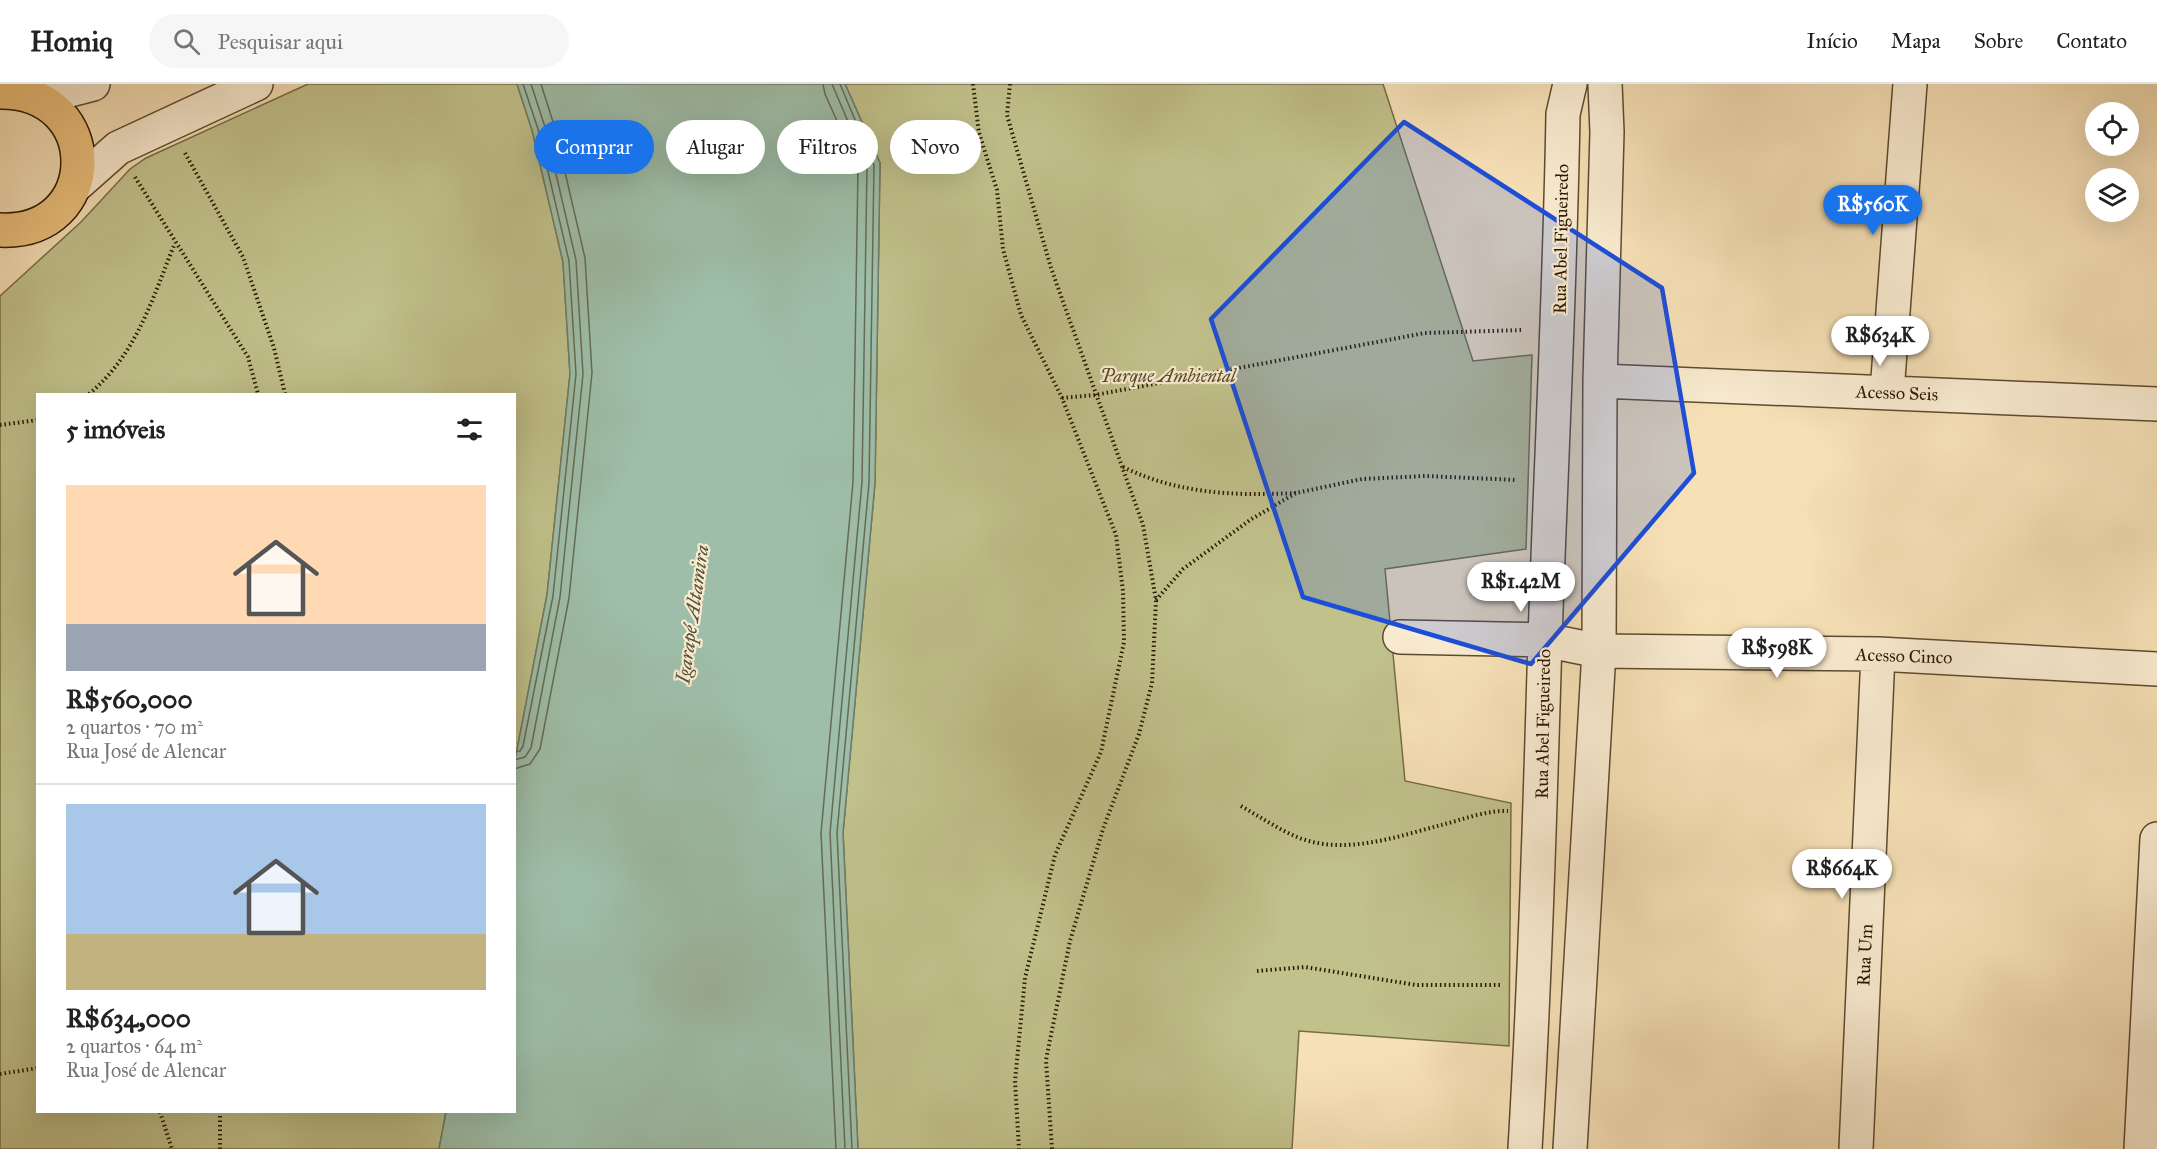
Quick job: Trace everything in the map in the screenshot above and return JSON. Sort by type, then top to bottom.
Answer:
[{"type":"main road","points":[[0,254],[16,228],[57,212],[74,187],[79,167],[78,145],[69,126],[56,110],[18,91]]},
{"type":"street","points":[[18,91],[93,84]]},
{"type":"street","points":[[74,187],[118,147],[256,84]]},
{"type":"street","name":"Rua Abel Figueiredo","points":[[1525,1149],[1535,990],[1545,640],[1559,325],[1563,114],[1570,84]]},
{"type":"street","points":[[1570,1149],[1599,651],[1600,381],[1607,132],[1605,84]]},
{"type":"street","points":[[1887,392],[1910,84]]},
{"type":"street","name":"Acesso Seis","points":[[1600,381],[2157,404]]},
{"type":"street","name":"Acesso Cinco","points":[[1400,637],[1545,640],[1599,651],[1878,654],[2157,669]]},
{"type":"street","name":"Rua Um","points":[[1856,1149],[1878,654]]},
{"type":"street","points":[[2141,1149],[2151,1054],[2157,839]]},
{"type":"path","points":[[973,84],[979,133],[998,190],[1004,249],[1021,315],[1062,398],[1116,536],[1124,591],[1124,642],[1101,752],[1055,855],[1025,978],[1015,1081],[1019,1149]]},
{"type":"path","points":[[1010,84],[1007,115],[1051,268],[1143,525],[1156,600],[1152,683],[1139,734],[1103,830],[1070,941],[1046,1060],[1052,1149]]},
{"type":"path","points":[[170,124],[243,257],[274,348],[285,393]]},
{"type":"path","points":[[118,147],[175,243],[248,357],[258,393]]},
{"type":"path","points":[[90,393],[103,383],[137,338],[175,243]]},
{"type":"path","points":[[1062,398],[1095,394],[1425,333],[1529,330],[1559,325]]},
{"type":"path","points":[[0,425],[36,420]]},
{"type":"path","points":[[1123,468],[1151,481],[1199,492],[1232,495],[1296,493],[1362,479],[1425,476],[1551,482]]},
{"type":"path","points":[[1156,600],[1183,569],[1250,519],[1296,493]]},
{"type":"path","points":[[1241,806],[1299,838],[1347,844],[1378,842],[1501,810],[1541,812]]},
{"type":"path","points":[[1257,971],[1305,967],[1416,985],[1448,986],[1472,983],[1535,990]]},
{"type":"path","points":[[0,1074],[36,1068]]},
{"type":"path","points":[[159,1113],[172,1149]]},
{"type":"path","points":[[220,1113],[220,1149]]},
{"type":"highlighted area","points":[[1404,122],[1662,288],[1694,473],[1531,664],[1303,597],[1211,319]]},
{"type":"green space","points":[[308,84],[517,84],[532,130],[534,174],[542,174],[563,262],[570,374],[547,595],[516,755],[516,393],[36,393],[36,1113],[446,1113],[439,1149],[0,1149],[0,296],[81,222],[130,169],[146,158]]},
{"type":"green space","name":"Parque Ambiental","points":[[845,84],[1383,84],[1473,361],[1532,355],[1526,549],[1385,569],[1405,781],[1511,803],[1509,1046],[1299,1031],[1292,1149],[858,1149],[843,833],[875,483],[880,163],[878,120],[861,120]]},
{"type":"water","name":"Igarapé Altamira","points":[[517,84],[845,84],[861,120],[777,120],[777,174],[878,174],[878,158],[880,163],[875,483],[843,833],[858,1149],[439,1149],[446,1113],[516,1113],[516,755],[547,595],[570,374],[563,262],[542,174],[654,174],[654,120],[534,120],[534,139]]}]
